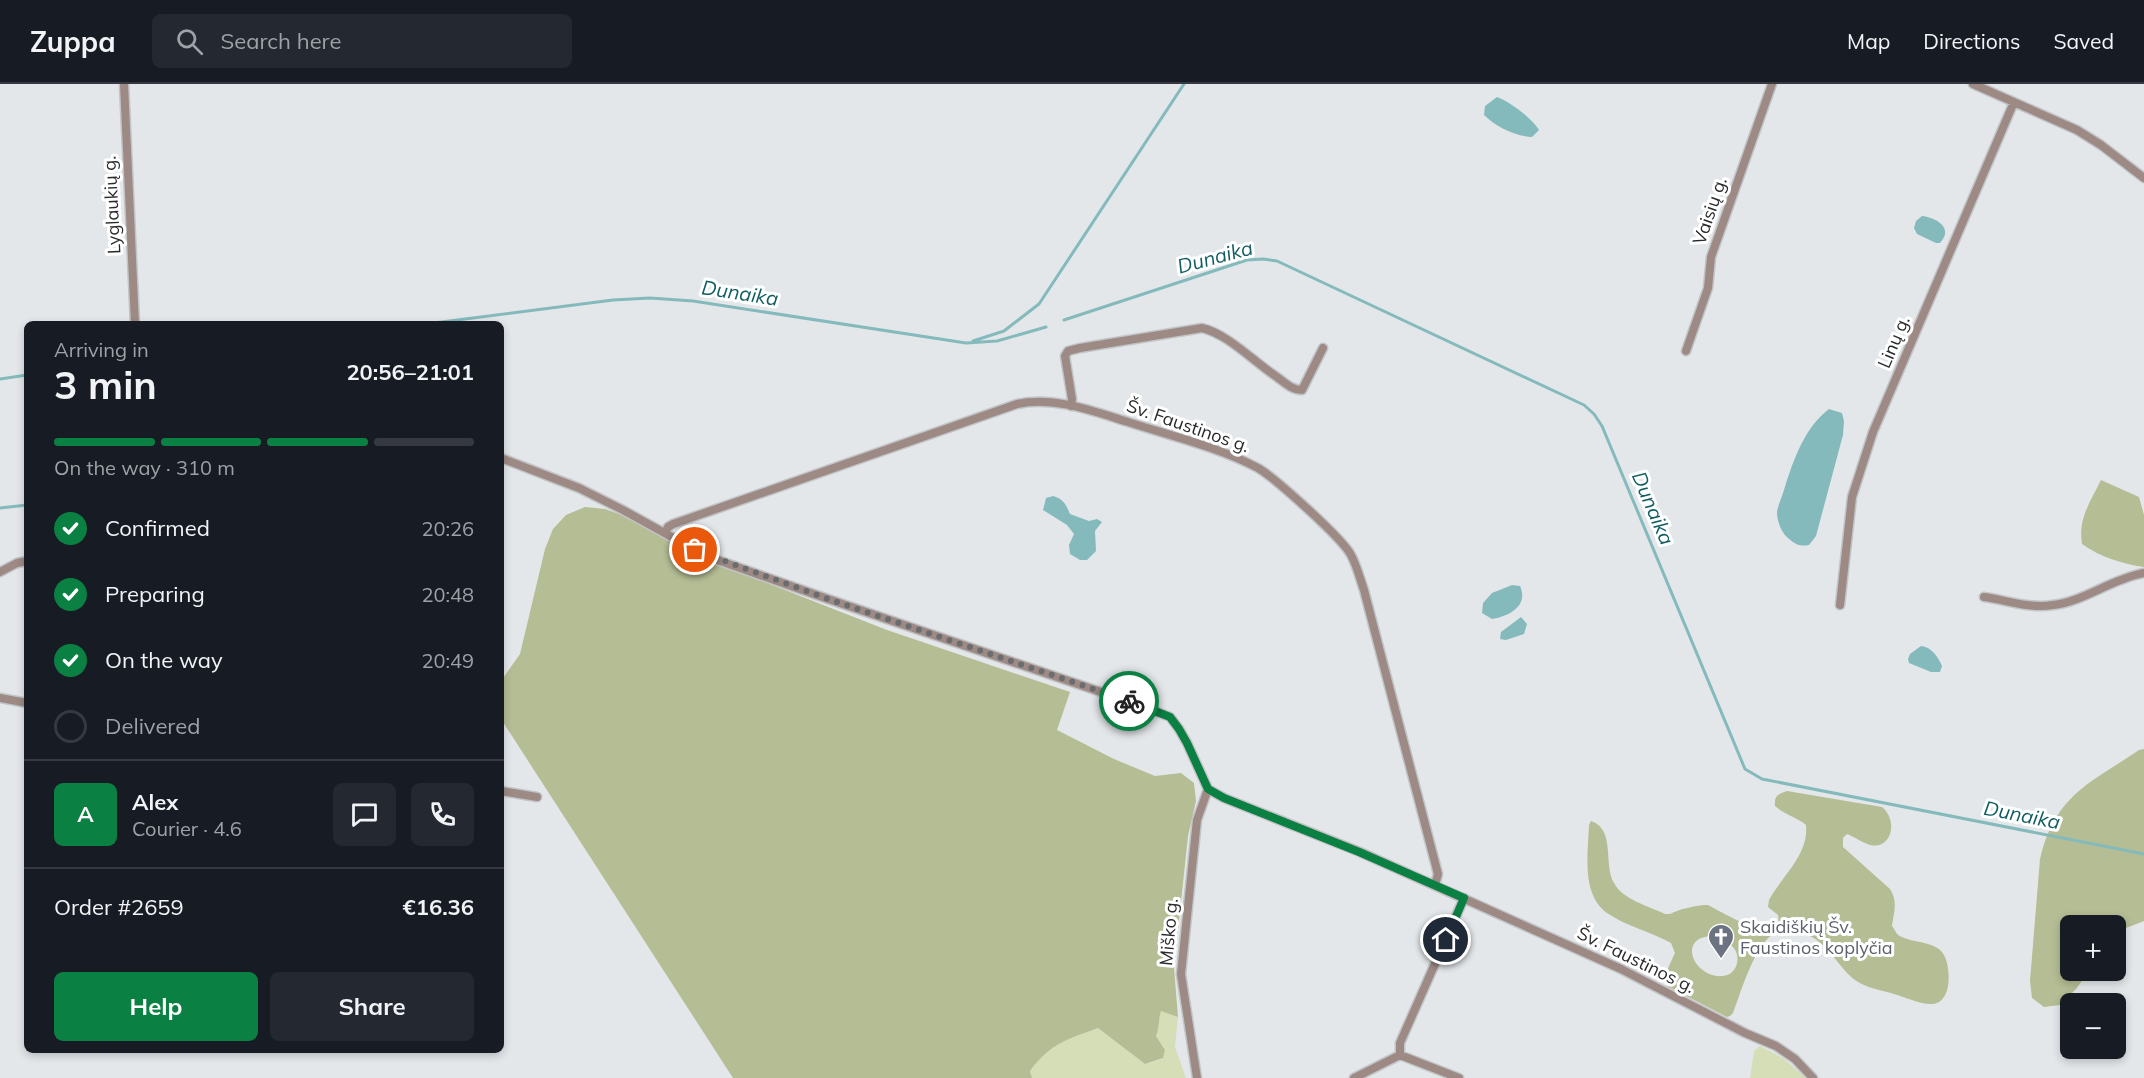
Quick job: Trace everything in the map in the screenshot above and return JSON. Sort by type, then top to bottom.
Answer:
[{"type":"street","name":"Lyglaukių g.","points":[[124,84],[135,321]]},
{"type":"street","name":"Vaisių g.","points":[[1686,351],[1708,288],[1711,257],[1772,84]]},
{"type":"street","points":[[1973,84],[2077,130],[2144,178]]},
{"type":"street","name":"Linų g.","points":[[1840,605],[1852,497],[1873,432],[2014,102]]},
{"type":"street","points":[[1071,406],[1072,399],[1065,356],[1068,351],[1080,348],[1202,328],[1215,331],[1295,390],[1302,390],[1323,348]]},
{"type":"street","name":"Šv. Faustinos g.","points":[[664,533],[673,524],[1033,400],[1071,406],[1210,448],[1259,469],[1332,533],[1351,554],[1364,590],[1438,874],[1436,885]]},
{"type":"street","points":[[504,459],[579,488],[706,556],[1145,706],[1170,717],[1187,743],[1208,789]]},
{"type":"street","points":[[0,572],[24,562]]},
{"type":"street","points":[[1984,597],[2024,605],[2053,606],[2070,602],[2113,581],[2144,573]]},
{"type":"street","points":[[0,698],[24,702]]},
{"type":"street","name":"Šv. Faustinos g.","points":[[1208,789],[1224,798],[1436,885],[1621,969],[1745,1033],[1776,1046],[1795,1059],[1813,1078]]},
{"type":"street","name":"Miško g.","points":[[1197,1078],[1181,974],[1197,820],[1208,789]]},
{"type":"street","points":[[504,792],[537,797]]},
{"type":"street","points":[[1400,1054],[1400,1043],[1464,898]]},
{"type":"street","points":[[1354,1078],[1400,1054],[1459,1078]]},
{"type":"green space","points":[[2101,480],[2139,497],[2144,515],[2144,567],[2112,559],[2082,544],[2083,518]]},
{"type":"green space","points":[[585,507],[605,509],[636,520],[683,550],[887,630],[1070,692],[1057,730],[1114,759],[1155,776],[1181,773],[1194,783],[1196,801],[1188,836],[1174,968],[1178,1017],[1161,1011],[1156,1036],[1165,1050],[1163,1058],[1145,1064],[1098,1028],[1068,1039],[1052,1048],[1030,1071],[1032,1078],[733,1078],[504,724],[504,677],[520,654],[545,549],[553,529],[566,515]]},
{"type":"green space","points":[[2144,749],[2144,921],[2126,928],[2126,915],[2060,915],[2060,981],[2082,981],[2072,993],[2060,993],[2060,1005],[2044,1007],[2032,998],[2030,981],[2040,859],[2047,837],[2055,820],[2076,793],[2139,750]]},
{"type":"green space","points":[[1787,791],[1882,807],[1887,813],[1891,826],[1888,839],[1883,843],[1870,845],[1847,834],[1843,838],[1843,847],[1890,889],[1895,902],[1892,926],[1897,934],[1930,944],[1941,951],[1945,957],[1948,986],[1946,994],[1937,1003],[1929,1004],[1864,985],[1849,975],[1817,940],[1793,930],[1775,933],[1761,947],[1733,1013],[1727,1017],[1667,986],[1664,977],[1675,953],[1671,943],[1614,918],[1599,905],[1593,895],[1587,860],[1591,821],[1599,825],[1604,832],[1609,867],[1614,883],[1630,898],[1665,914],[1694,906],[1708,905],[1750,926],[1772,929],[1777,925],[1778,915],[1768,907],[1769,900],[1799,856],[1806,836],[1806,825],[1775,806],[1779,794]],"holes":[[[1712,936],[1729,943],[1736,951],[1737,965],[1728,975],[1713,975],[1704,971],[1693,957],[1694,943],[1701,938]]]},
{"type":"green space","points":[[1161,1010],[1178,1017],[1175,1047],[1186,1078],[1032,1078],[1030,1071],[1052,1048],[1068,1039],[1098,1028],[1145,1064],[1162,1059],[1165,1050],[1156,1036]]},
{"type":"green space","points":[[1760,1046],[1783,1058],[1806,1078],[1750,1078],[1754,1051]]},
{"type":"water","points":[[1497,97],[1520,111],[1539,130],[1532,137],[1519,135],[1494,123],[1484,115],[1485,106]]},
{"type":"water","points":[[1922,216],[1938,221],[1944,228],[1944,238],[1940,243],[1917,234],[1914,228],[1916,221]]},
{"type":"water","points":[[1829,409],[1842,413],[1843,435],[1816,536],[1809,545],[1800,545],[1783,533],[1777,512],[1800,446],[1820,417]]},
{"type":"water","points":[[1053,496],[1066,505],[1070,514],[1089,521],[1097,519],[1102,522],[1095,531],[1096,551],[1087,560],[1080,560],[1070,554],[1069,545],[1074,534],[1067,525],[1043,510],[1046,498]]},
{"type":"water","points":[[1512,585],[1520,586],[1522,593],[1522,599],[1516,609],[1492,619],[1482,613],[1483,603],[1492,593]]},
{"type":"water","points":[[1521,617],[1527,624],[1524,634],[1506,640],[1500,639],[1501,632]]},
{"type":"water","points":[[1921,646],[1931,650],[1936,656],[1942,666],[1940,672],[1931,672],[1909,663],[1910,654]]},
{"type":"waterway","points":[[973,341],[1004,331],[1039,304],[1184,84]]},
{"type":"waterway","name":"Dunaika","points":[[1064,320],[1247,260],[1277,261],[1584,405],[1602,426],[1745,769],[1762,779],[2144,854]]},
{"type":"waterway","name":"Dunaika","points":[[449,321],[613,300],[650,298],[693,301],[966,343],[997,341],[1046,327]]},
{"type":"waterway","name":"Dunaika","points":[[0,379],[24,375]]},
{"type":"waterway","points":[[0,508],[24,505]]},
{"type":"way so far","points":[[695,550],[706,556],[828,599],[1129,701]]},
{"type":"place","name":"Skaidiškių Šv. Faustinos koplyčia","points":[[1721,960]]},
{"type":"route","points":[[1129,701],[1170,717],[1187,743],[1208,789],[1224,798],[1359,852],[1464,898],[1446,940]]}]
